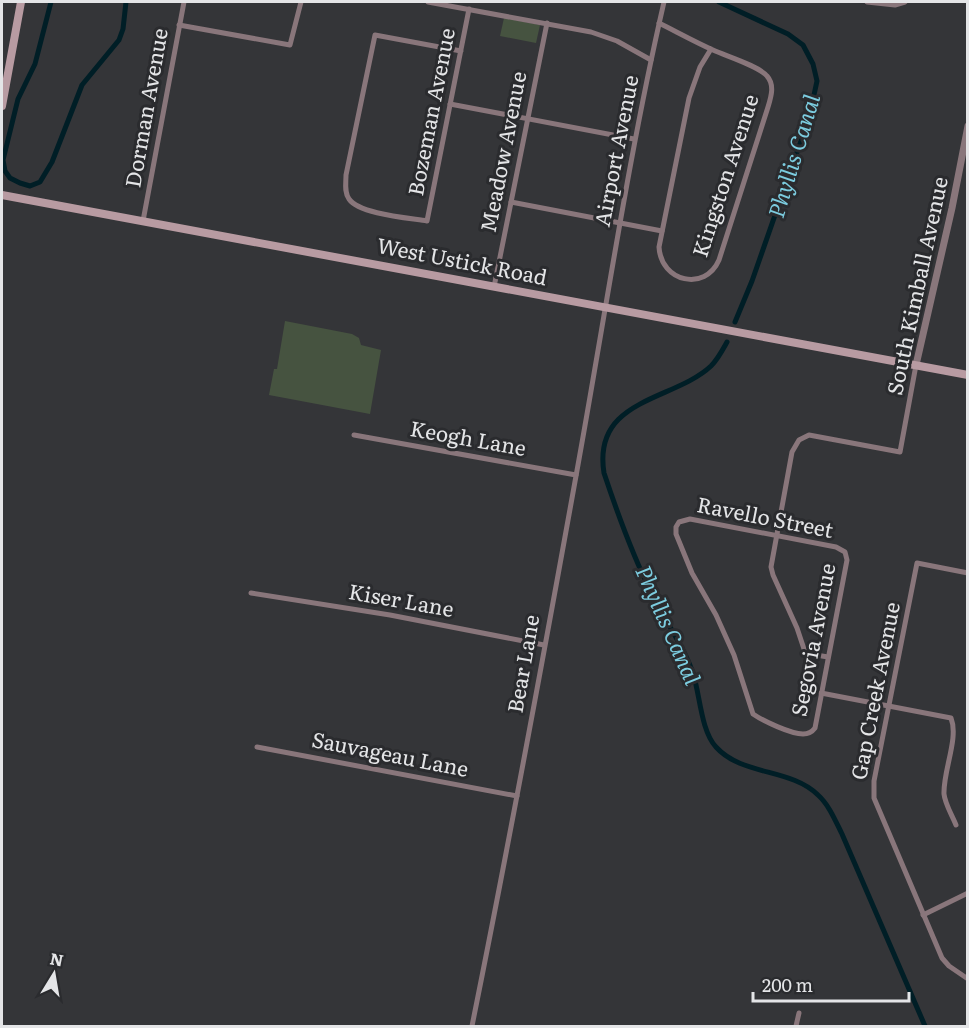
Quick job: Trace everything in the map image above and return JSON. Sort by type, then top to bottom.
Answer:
[{"type":"main road","points":[[2,106],[21,2]]},
{"type":"main road","name":"West Ustick Road","points":[[2,195],[968,375]]},
{"type":"street","name":"Dorman Avenue","points":[[143,221],[184,2]]},
{"type":"street","points":[[179,26],[290,45],[301,2]]},
{"type":"street","points":[[428,2],[591,32],[617,41],[651,60]]},
{"type":"street","name":"Airport Avenue","points":[[605,307],[634,139],[664,2]]},
{"type":"street","points":[[867,2],[905,2]]},
{"type":"street","name":"Bozeman Avenue","points":[[461,51],[375,35],[346,175],[349,200],[367,210],[427,221],[461,51],[469,9]]},
{"type":"street","points":[[511,202],[662,231],[689,98],[700,67],[711,49],[659,22]]},
{"type":"street","name":"Meadow Avenue","points":[[494,287],[547,23]]},
{"type":"street","name":"Kingston Avenue","points":[[662,231],[660,256],[670,273],[696,280],[715,270],[772,93],[767,75],[711,49]]},
{"type":"street","points":[[450,104],[634,139]]},
{"type":"street","name":"South Kimball Avenue","points":[[775,536],[792,452],[799,440],[809,435],[900,452],[916,365],[965,151],[968,126]]},
{"type":"street","name":"Bear Lane","points":[[472,1026],[517,796],[605,307]]},
{"type":"street","name":"Keogh Lane","points":[[354,435],[576,475]]},
{"type":"street","name":"Ravello Street","points":[[811,733],[802,734],[761,720],[753,714],[734,655],[693,573],[676,534],[676,527],[679,522],[690,519],[836,547],[845,552]]},
{"type":"street","points":[[775,536],[771,560],[773,575],[804,649],[810,654],[828,657]]},
{"type":"street","name":"Segovia Avenue","points":[[811,733],[815,728],[847,560],[845,552]]},
{"type":"street","name":"Gap Creek Avenue","points":[[968,573],[917,563],[874,781],[874,798],[942,958],[968,980]]},
{"type":"street","name":"Kiser Lane","points":[[251,593],[401,617],[544,645]]},
{"type":"street","points":[[821,693],[951,718],[954,726],[945,775],[944,796],[956,825]]},
{"type":"street","name":"Sauvageau Lane","points":[[257,747],[517,796]]},
{"type":"street","points":[[923,915],[968,893]]},
{"type":"street","points":[[796,1026],[799,1013]]},
{"type":"green space","points":[[504,18],[540,25],[536,43],[500,36]]},
{"type":"green space","points":[[285,321],[352,334],[359,338],[361,345],[381,350],[370,414],[269,395],[274,369],[277,369]]},
{"type":"waterway","name":"Phyllis Canal","points":[[51,2],[35,64],[18,99],[3,160],[5,171],[10,178],[30,186],[40,182],[52,162],[82,85],[119,40],[123,29],[126,2]]},
{"type":"waterway","name":"Phyllis Canal","points":[[719,2],[788,34],[803,45],[813,64],[817,81],[809,118],[752,281],[735,322]]},
{"type":"waterway","name":"Phyllis Canal","points":[[727,342],[711,366],[695,378],[639,404],[623,415],[610,430],[604,448],[604,473],[644,578],[689,662],[704,722],[711,740],[716,747],[739,763],[807,786],[825,803],[842,834],[925,1026]]}]
